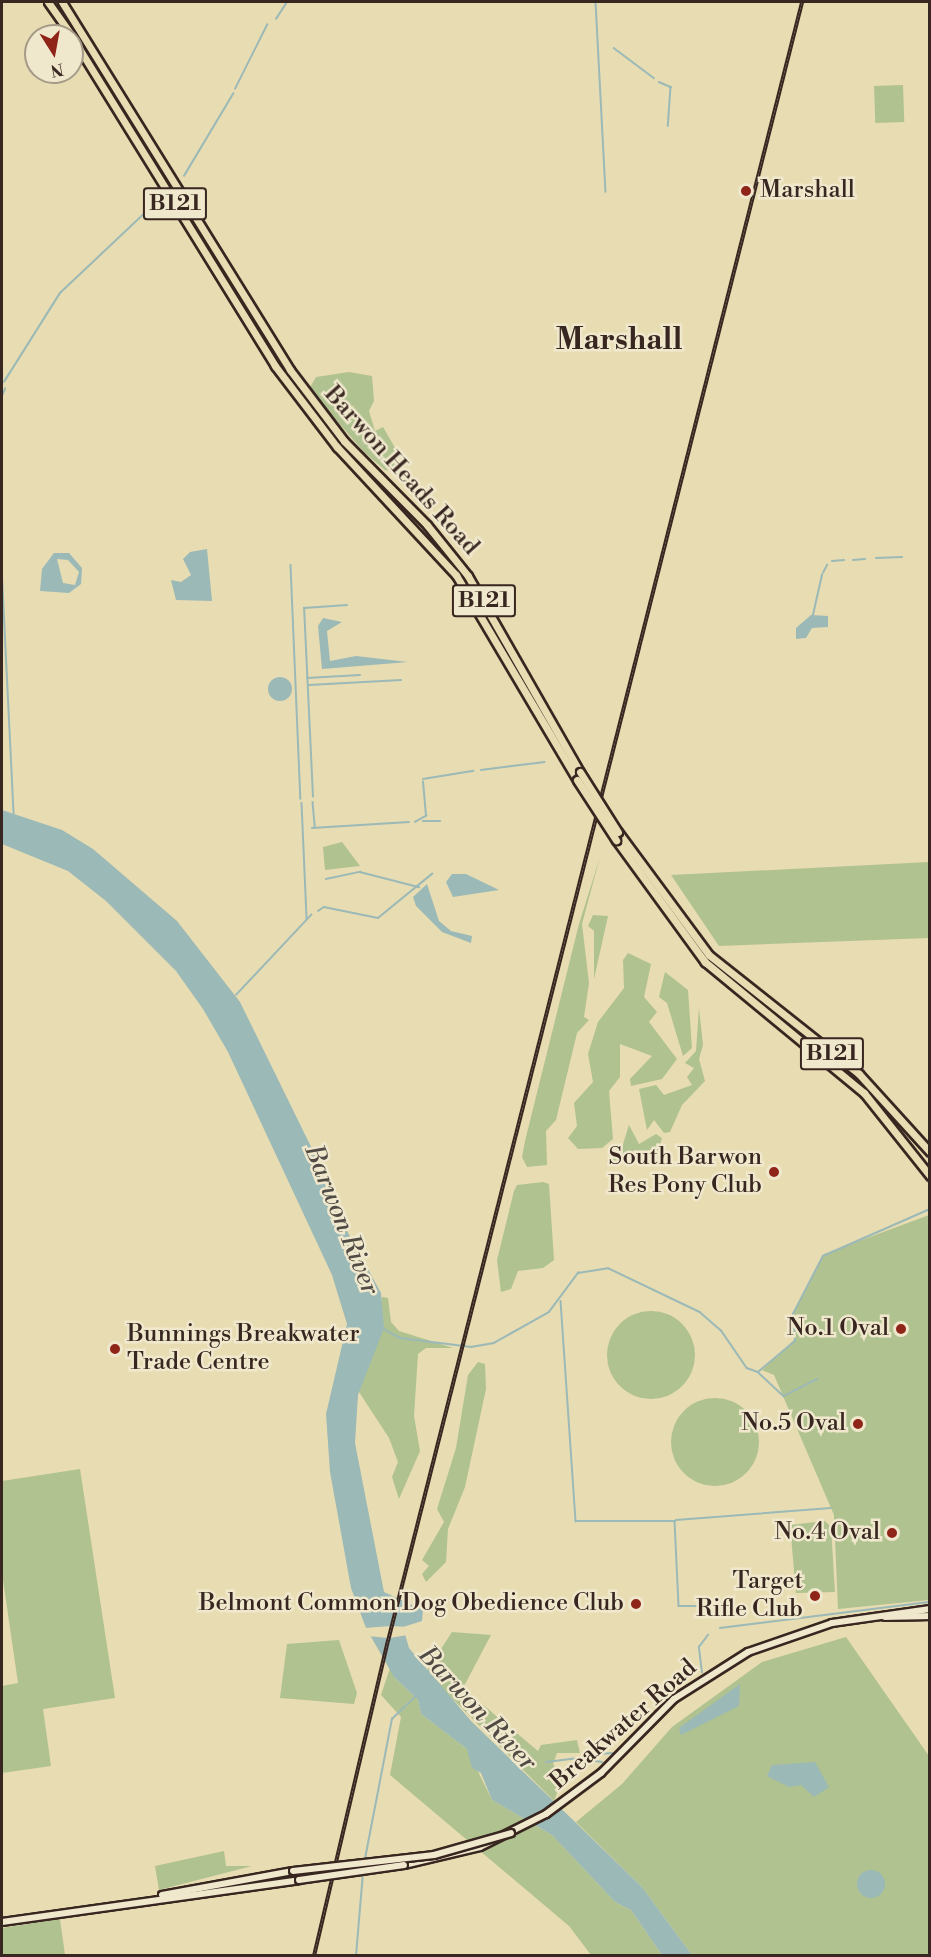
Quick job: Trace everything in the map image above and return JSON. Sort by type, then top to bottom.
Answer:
[{"type":"main road","name":"Barwon Heads Road","points":[[48,2],[64,24]]},
{"type":"main road","name":"Barwon Heads Road","points":[[62,2],[290,370],[344,441],[455,558],[580,772],[618,832],[709,955],[871,1085],[930,1152]]},
{"type":"main road","name":"Barwon Heads Road","points":[[84,55],[279,371],[337,447],[456,575],[577,780],[667,916],[717,974],[864,1092],[930,1176]]},
{"type":"main road","points":[[279,371],[290,370]]},
{"type":"main road","points":[[455,558],[456,575]]},
{"type":"main road","points":[[864,1092],[871,1085]]},
{"type":"main road","name":"Breakwater Road","points":[[153,1899],[446,1857],[511,1833],[581,1790],[668,1704],[714,1670],[781,1638],[866,1618],[930,1609]]},
{"type":"main road","name":"Breakwater Road","points":[[866,1618],[930,1616]]},
{"type":"main road","name":"Breakwater Road","points":[[153,1899],[195,1886],[293,1871],[434,1855],[511,1833]]},
{"type":"main road","points":[[259,1885],[260,1876]]},
{"type":"main road","points":[[2,1922],[153,1899]]},
{"type":"green space","points":[[903,85],[904,122],[875,123],[874,86]]},
{"type":"green space","points":[[349,372],[372,376],[374,401],[369,411],[375,431],[383,427],[398,453],[394,463],[399,472],[385,470],[364,452],[309,389],[316,377]]},
{"type":"green space","points":[[342,842],[360,866],[325,870],[323,847]]},
{"type":"green space","points":[[600,857],[582,924],[589,983],[584,1017],[589,1020],[577,1033],[556,1120],[546,1131],[547,1165],[527,1167],[522,1157],[525,1141],[579,924]]},
{"type":"green space","points":[[929,862],[929,938],[719,946],[671,875]]},
{"type":"green space","points":[[593,915],[608,916],[594,979],[594,931],[588,926]]},
{"type":"green space","points":[[628,953],[651,964],[644,997],[657,1012],[649,1022],[677,1059],[662,1079],[631,1086],[630,1079],[652,1056],[620,1044],[620,1077],[609,1091],[613,1139],[602,1148],[578,1149],[568,1138],[577,1126],[574,1103],[593,1082],[588,1054],[598,1022],[624,988],[623,960]]},
{"type":"green space","points":[[665,972],[688,990],[692,1048],[683,1056],[667,1003],[659,997]]},
{"type":"green space","points":[[699,1008],[703,1045],[699,1059],[705,1081],[682,1105],[670,1132],[664,1133],[654,1120],[647,1130],[639,1089],[656,1085],[664,1095],[692,1085],[687,1077],[694,1068],[685,1063],[696,1051]]},
{"type":"green space","points":[[629,1125],[639,1144],[656,1134],[662,1138],[656,1159],[606,1161],[623,1144]]},
{"type":"green space","points":[[543,1182],[549,1184],[554,1260],[543,1268],[518,1271],[511,1289],[501,1292],[497,1260],[514,1191],[517,1185]]},
{"type":"green space","points":[[929,1215],[929,1600],[838,1609],[834,1515],[774,1375],[762,1370],[794,1340],[794,1313],[824,1254]]},
{"type":"green space","points":[[382,1297],[388,1298],[391,1322],[399,1331],[453,1348],[426,1348],[418,1354],[414,1416],[420,1451],[399,1499],[392,1477],[398,1462],[389,1438],[359,1392],[378,1335]]},
{"type":"green space","points":[[642,1311],[660,1311],[676,1318],[688,1330],[695,1346],[695,1364],[688,1380],[676,1392],[660,1399],[642,1399],[626,1392],[614,1380],[607,1364],[607,1346],[614,1330],[626,1318]]},
{"type":"green space","points":[[478,1362],[485,1364],[486,1389],[465,1487],[448,1529],[446,1562],[426,1582],[422,1574],[429,1566],[422,1560],[444,1522],[437,1509],[456,1448],[468,1375]]},
{"type":"green space","points":[[706,1398],[724,1398],[740,1405],[752,1417],[759,1433],[759,1451],[752,1467],[740,1479],[724,1486],[706,1486],[690,1479],[678,1467],[671,1451],[671,1433],[678,1417],[690,1405]]},
{"type":"green space","points":[[80,1469],[115,1698],[43,1709],[51,1766],[2,1773],[2,1686],[18,1683],[2,1573],[2,1481]]},
{"type":"green space","points":[[825,1521],[831,1527],[835,1592],[796,1593],[790,1525]]},
{"type":"green space","points":[[452,1632],[491,1635],[463,1688],[538,1751],[541,1745],[577,1740],[580,1753],[557,1753],[553,1764],[563,1777],[554,1801],[426,1672]]},
{"type":"green space","points":[[405,1635],[394,1677],[418,1700],[421,1714],[467,1749],[492,1800],[552,1835],[615,1902],[631,1910],[662,1955],[591,1955],[569,1926],[390,1775],[401,1717],[381,1695],[390,1668],[385,1659]]},
{"type":"green space","points":[[846,1637],[929,1756],[929,1955],[692,1955],[642,1887],[576,1822],[622,1784],[672,1727],[762,1662]]},
{"type":"green space","points":[[339,1640],[357,1693],[354,1704],[280,1698],[287,1644]]},
{"type":"green space","points":[[224,1851],[226,1866],[252,1866],[159,1890],[155,1866]]},
{"type":"green space","points":[[60,1919],[65,1955],[2,1955],[2,1928]]},
{"type":"water","points":[[207,549],[212,601],[176,600],[171,580],[181,582],[191,575],[183,559],[190,552]]},
{"type":"water","points":[[54,553],[69,553],[82,568],[81,584],[69,593],[40,591],[42,569]],"holes":[[[57,559],[68,560],[79,572],[75,585],[63,583]]]},
{"type":"water","points":[[811,615],[828,616],[828,627],[812,628],[806,638],[796,639],[796,628]]},
{"type":"water","points":[[323,618],[342,622],[327,631],[330,661],[356,656],[408,662],[322,669],[318,626]]},
{"type":"water","points":[[280,677],[289,680],[292,689],[289,698],[280,701],[271,698],[268,689],[271,680]]},
{"type":"water","name":"Barwon River","points":[[2,810],[62,830],[93,849],[177,921],[240,1002],[318,1161],[329,1198],[381,1293],[384,1328],[358,1395],[355,1443],[384,1592],[423,1610],[422,1621],[403,1627],[409,1648],[471,1721],[642,1887],[692,1955],[662,1955],[631,1910],[615,1902],[552,1835],[492,1800],[481,1773],[472,1768],[467,1749],[421,1714],[418,1700],[394,1677],[366,1628],[351,1588],[330,1472],[326,1414],[347,1324],[332,1275],[228,1052],[203,1009],[176,971],[106,901],[68,871],[2,844]]},
{"type":"water","points":[[452,874],[466,874],[499,890],[453,897],[446,882]]},
{"type":"water","points":[[427,884],[439,921],[451,931],[472,936],[471,943],[442,932],[416,906],[413,897]]},
{"type":"water","points":[[740,1684],[739,1706],[681,1735],[679,1728]]},
{"type":"water","points":[[815,1762],[829,1787],[814,1797],[801,1785],[789,1787],[767,1776],[772,1765]]},
{"type":"water","points":[[871,1870],[881,1874],[885,1884],[881,1894],[871,1898],[861,1894],[857,1884],[861,1874]]},
{"type":"pier","points":[[399,1594],[393,1626],[407,1627],[408,1635],[390,1638],[384,1663],[388,1638],[367,1636],[364,1628],[391,1626]]},
{"type":"waterway","points":[[276,19],[287,2]]},
{"type":"waterway","points":[[596,2],[606,192]]},
{"type":"waterway","points":[[235,89],[267,25]]},
{"type":"waterway","points":[[614,48],[654,78]]},
{"type":"waterway","points":[[659,82],[671,87],[668,126]]},
{"type":"waterway","points":[[184,176],[233,94]]},
{"type":"waterway","points":[[4,382],[60,293],[165,194]]},
{"type":"waterway","points":[[2,396],[5,389]]},
{"type":"waterway","points":[[876,558],[902,557]]},
{"type":"waterway","points":[[853,560],[865,559]]},
{"type":"waterway","points":[[832,561],[844,560]]},
{"type":"waterway","points":[[291,565],[301,799]]},
{"type":"waterway","points":[[823,573],[827,565]]},
{"type":"waterway","points":[[2,567],[14,814]]},
{"type":"waterway","points":[[813,615],[822,575]]},
{"type":"waterway","points":[[313,797],[304,608],[347,605]]},
{"type":"waterway","points":[[307,678],[360,675]]},
{"type":"waterway","points":[[309,685],[401,680]]},
{"type":"waterway","points":[[481,770],[544,762]]},
{"type":"waterway","points":[[423,779],[473,771]]},
{"type":"waterway","points":[[415,822],[426,816],[423,782]]},
{"type":"waterway","points":[[313,802],[315,827]]},
{"type":"waterway","points":[[302,803],[307,919]]},
{"type":"waterway","points":[[423,821],[440,821]]},
{"type":"waterway","points":[[312,828],[409,822]]},
{"type":"waterway","points":[[326,879],[360,872],[419,887]]},
{"type":"waterway","points":[[318,911],[324,907],[378,918],[432,874]]},
{"type":"waterway","points":[[236,995],[311,915]]},
{"type":"waterway","points":[[382,1328],[400,1338],[471,1347],[494,1343],[549,1312],[578,1273],[608,1268],[700,1312],[721,1330],[747,1368],[758,1372],[795,1341],[793,1314],[823,1256],[930,1209]]},
{"type":"waterway","points":[[561,1301],[576,1521],[675,1521],[679,1606],[726,1606],[729,1614]]},
{"type":"waterway","points":[[759,1373],[784,1396],[817,1379]]},
{"type":"waterway","points":[[676,1520],[831,1508]]},
{"type":"waterway","points":[[720,1628],[930,1602]]},
{"type":"waterway","points":[[702,1673],[699,1647],[708,1635]]},
{"type":"waterway","points":[[365,1859],[392,1719],[416,1696]]},
{"type":"waterway","points":[[600,1754],[612,1753]]},
{"type":"waterway","points":[[546,1762],[585,1757]]},
{"type":"waterway","points":[[596,1761],[602,1762]]},
{"type":"waterway","points":[[356,1956],[363,1873]]},
{"type":"railway","points":[[314,1956],[388,1641],[802,2]]},
{"type":"place","name":"Marshall","points":[[746,191]]},
{"type":"place","name":"South Barwon Res Pony Club","points":[[774,1172]]},
{"type":"place","name":"No.1 Oval","points":[[901,1329]]},
{"type":"place","name":"Bunnings Breakwater Trade Centre","points":[[115,1349]]},
{"type":"place","name":"No.5 Oval","points":[[858,1424]]},
{"type":"place","name":"No.4 Oval","points":[[892,1533]]},
{"type":"place","name":"Target Rifle Club","points":[[815,1596]]},
{"type":"place","name":"Belmont Common Dog Obedience Club","points":[[636,1604]]},
{"type":"district","name":"Marshall","points":[[619,340]]}]
